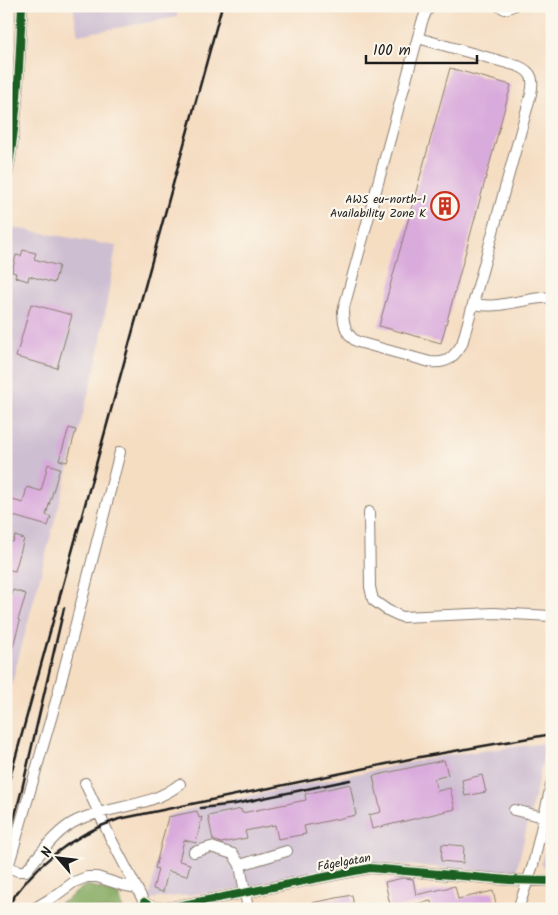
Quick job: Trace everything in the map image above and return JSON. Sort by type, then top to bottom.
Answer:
[{"type":"street","points":[[6,180],[13,146],[22,6]]},
{"type":"street","points":[[418,38],[518,66],[527,71],[533,82],[462,344],[453,356],[438,363],[358,342],[348,333],[343,320],[343,311],[418,38],[424,17],[431,6]]},
{"type":"street","points":[[499,6],[506,9],[513,6]]},
{"type":"street","points":[[6,94],[17,95]]},
{"type":"street","points":[[473,304],[493,306],[552,297]]},
{"type":"street","points":[[120,452],[56,701],[8,867],[18,871],[26,871],[58,833],[76,820],[98,812],[149,801],[162,796],[180,784]]},
{"type":"street","points":[[369,512],[370,586],[373,600],[387,610],[402,617],[494,613],[552,616]]},
{"type":"street","points":[[518,909],[533,865],[552,781]]},
{"type":"street","points":[[85,783],[137,888],[142,905]]},
{"type":"street","points":[[514,810],[544,817]]},
{"type":"street","points":[[194,852],[211,847],[234,854],[240,865],[248,909]]},
{"type":"street","points":[[240,865],[287,851]]},
{"type":"street","name":"Fågelgatan","points":[[142,905],[167,908],[370,868],[509,880],[552,881]]},
{"type":"street","points":[[35,908],[74,882],[87,877],[97,877],[137,888]]},
{"type":"shaded area","points":[[73,6],[177,6],[177,17],[78,35]]},
{"type":"shaded area","points":[[6,203],[9,227],[116,246],[98,357],[6,705]]},
{"type":"shaded area","points":[[547,743],[516,873],[363,862],[235,890],[149,899],[167,816],[201,806],[442,756]]},
{"type":"shaded area","points":[[552,820],[552,873],[541,864]]},
{"type":"green space","points":[[86,885],[119,894],[123,909],[49,909],[65,901]]},
{"type":"building","name":"AWS eu-north-1 Availability Zone K","points":[[450,68],[511,85],[441,343],[379,326]]},
{"type":"building","points":[[23,250],[36,253],[34,259],[59,266],[54,283],[29,276],[28,281],[15,277],[16,273],[12,272],[16,255],[21,256]]},
{"type":"building","points":[[31,304],[72,315],[57,368],[16,357]]},
{"type":"building","points":[[69,428],[76,430],[67,462],[59,460]]},
{"type":"building","points":[[48,464],[60,468],[46,515],[51,517],[48,526],[6,514],[9,499],[23,503],[27,487],[41,491]]},
{"type":"building","points":[[15,536],[24,539],[15,571],[6,569],[6,540],[13,542]]},
{"type":"building","points":[[13,590],[26,594],[8,664],[6,663],[6,626],[9,616],[6,615],[6,612]]},
{"type":"building","points":[[444,760],[448,775],[434,779],[437,791],[450,788],[455,809],[372,829],[369,815],[381,812],[373,776]]},
{"type":"building","points":[[482,775],[486,792],[465,796],[462,780]]},
{"type":"building","points":[[350,784],[356,815],[304,826],[306,834],[278,839],[275,825],[245,831],[247,838],[221,843],[213,840],[208,816],[241,809],[242,813],[306,800],[305,794]]},
{"type":"building","points":[[197,811],[199,818],[202,817],[196,843],[184,840],[179,861],[190,864],[187,876],[168,871],[163,892],[153,889],[158,869],[155,868],[168,817]]},
{"type":"building","points":[[442,844],[464,846],[463,863],[441,861]]},
{"type":"building","points":[[403,878],[413,879],[416,895],[455,886],[458,899],[493,891],[497,909],[432,909],[431,901],[391,909],[385,882]]},
{"type":"building","points":[[352,895],[354,907],[347,909],[297,909],[296,906]]},
{"type":"railway","points":[[6,792],[222,6]]},
{"type":"railway","points":[[6,849],[22,789],[64,608]]},
{"type":"railway","points":[[6,909],[28,879],[55,854],[85,834],[119,819],[420,757],[552,734]]},
{"type":"railway","points":[[201,808],[235,804],[350,780]]},
{"type":"cycle path","points":[[6,180],[16,115],[22,6]]},
{"type":"cycle path","points":[[144,902],[152,907],[167,908],[370,868],[509,880],[552,881]]},
{"type":"place","name":"AWS eu-north-1 Availability Zone K","points":[[445,206]]}]
